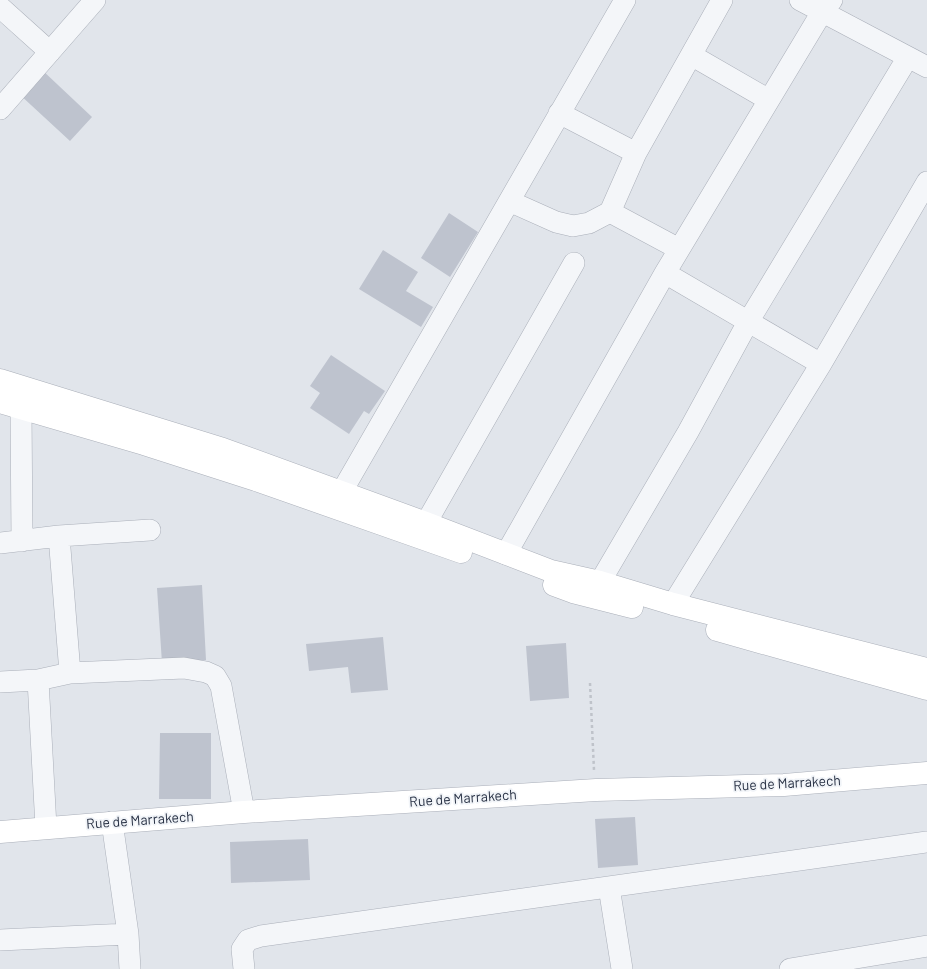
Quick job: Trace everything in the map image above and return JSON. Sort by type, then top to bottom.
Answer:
[{"type":"main road","points":[[0,380],[223,449],[426,523],[551,571],[600,582],[673,604],[927,669]]},
{"type":"main road","points":[[0,402],[144,444],[256,480],[573,592],[655,613],[927,689]]},
{"type":"main road","name":"Rue de Marrakech","points":[[0,832],[46,827],[244,812],[596,790],[784,785],[927,773]]},
{"type":"street","points":[[0,109],[94,0]]},
{"type":"street","points":[[341,493],[625,0]]},
{"type":"street","points":[[508,201],[556,222],[573,226],[589,223],[610,212],[636,153],[722,0]]},
{"type":"street","points":[[800,0],[827,6],[908,57],[927,67]]},
{"type":"street","points":[[506,554],[679,248],[827,6]]},
{"type":"street","points":[[0,7],[50,52]]},
{"type":"street","points":[[691,55],[769,100]]},
{"type":"street","points":[[600,582],[688,432],[748,322],[908,57]]},
{"type":"street","points":[[559,113],[636,153]]},
{"type":"street","points":[[673,604],[821,364],[927,182]]},
{"type":"street","points":[[610,212],[679,248]]},
{"type":"street","points":[[426,523],[574,263]]},
{"type":"street","points":[[665,273],[821,364]]},
{"type":"street","points":[[21,409],[22,541]]},
{"type":"street","points":[[0,543],[59,536],[150,530]]},
{"type":"street","points":[[59,536],[70,673]]},
{"type":"street","points":[[0,682],[38,680],[70,673],[184,668],[206,672],[215,676],[221,686],[244,812]]},
{"type":"street","points":[[38,680],[46,827]]},
{"type":"street","points":[[112,822],[128,934],[130,969]]},
{"type":"street","points":[[244,969],[242,949],[248,940],[261,936],[927,842]]},
{"type":"street","points":[[609,887],[622,969]]},
{"type":"street","points":[[0,940],[128,934]]},
{"type":"street","points":[[790,969],[814,967],[927,946]]},
{"type":"path","points":[[590,683],[590,714],[596,790]]},
{"type":"building","points":[[41,69],[92,117],[70,141],[18,93]]},
{"type":"building","points":[[449,213],[478,232],[450,277],[421,258]]},
{"type":"building","points":[[383,250],[418,272],[406,291],[433,307],[421,327],[359,289]]},
{"type":"building","points":[[331,355],[385,391],[369,414],[364,411],[349,434],[310,408],[320,393],[310,386]]},
{"type":"building","points":[[202,585],[206,660],[162,663],[157,588]]},
{"type":"building","points":[[383,637],[388,690],[351,693],[348,667],[309,671],[306,644]]},
{"type":"building","points":[[566,643],[569,698],[530,701],[526,646]]},
{"type":"building","points":[[160,733],[211,733],[211,799],[159,799]]},
{"type":"building","points":[[635,817],[638,865],[598,868],[595,819]]},
{"type":"building","points":[[308,839],[310,880],[231,883],[230,842]]}]
